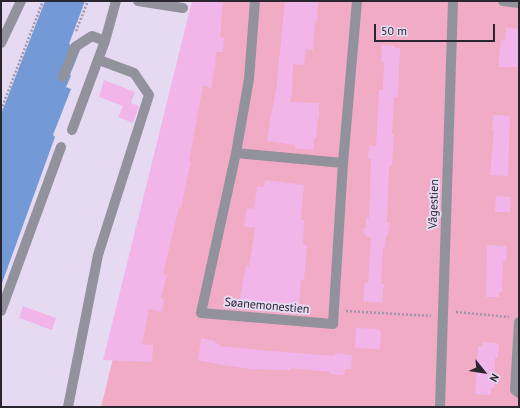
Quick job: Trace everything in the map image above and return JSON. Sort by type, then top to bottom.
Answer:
[{"type":"street","points":[[1,43],[21,1]]},
{"type":"street","points":[[72,130],[99,60],[116,1]]},
{"type":"street","points":[[138,1],[182,8]]},
{"type":"street","name":"Søanemonestien","points":[[255,1],[249,79],[236,153],[201,313],[333,324],[343,163],[357,1]]},
{"type":"street","name":"Vågestien","points":[[440,407],[453,1]]},
{"type":"street","points":[[503,1],[519,3]]},
{"type":"street","points":[[62,76],[76,47],[92,36],[105,41]]},
{"type":"street","points":[[68,407],[98,255],[149,95],[134,74],[99,60]]},
{"type":"street","points":[[1,311],[61,147]]},
{"type":"street","points":[[236,153],[343,163]]},
{"type":"street","points":[[516,319],[515,390],[519,393]]},
{"type":"path","points":[[1,109],[43,1]]},
{"type":"path","points":[[334,311],[443,314],[516,319]]},
{"type":"shaded area","points":[[202,1],[519,1],[519,407],[101,407]]},
{"type":"water","points":[[45,1],[85,1],[69,44],[80,50],[66,87],[71,89],[53,135],[55,137],[1,286],[1,114]]},
{"type":"building","points":[[192,1],[223,1],[220,37],[224,38],[223,52],[216,52],[211,88],[203,86],[189,162],[191,162],[181,208],[179,207],[163,274],[167,275],[161,298],[164,299],[162,312],[149,309],[142,344],[153,345],[152,362],[103,360]]},
{"type":"building","points":[[285,1],[318,1],[313,50],[306,49],[304,65],[293,64],[292,92],[290,102],[319,103],[319,118],[316,138],[314,138],[313,150],[295,148],[295,145],[267,141],[276,91]]},
{"type":"building","points":[[506,27],[519,29],[519,67],[498,67],[501,40],[505,41]]},
{"type":"building","points":[[382,45],[400,48],[398,97],[394,97],[392,166],[389,166],[387,223],[390,223],[388,235],[386,235],[385,247],[383,247],[381,284],[384,284],[382,303],[363,301],[365,282],[368,283],[371,237],[367,237],[362,230],[366,227],[366,217],[369,218],[371,159],[368,159],[369,145],[376,146],[379,90],[383,90],[384,62],[381,62]]},
{"type":"building","points":[[104,80],[135,92],[131,103],[139,106],[133,123],[118,117],[123,106],[99,97]]},
{"type":"building","points":[[493,115],[510,116],[508,176],[490,175],[494,130],[492,130]]},
{"type":"building","points":[[265,180],[304,185],[301,220],[304,220],[303,245],[307,245],[304,280],[301,280],[299,307],[293,307],[293,311],[261,309],[261,311],[238,308],[246,265],[249,266],[255,228],[244,226],[247,208],[254,209],[257,186],[264,187]]},
{"type":"building","points":[[496,196],[511,197],[510,212],[495,212]]},
{"type":"building","points":[[487,245],[507,246],[506,261],[503,261],[502,292],[499,292],[499,297],[486,297]]},
{"type":"building","points":[[23,306],[56,318],[52,330],[19,318]]},
{"type":"building","points":[[356,328],[379,329],[379,331],[381,331],[380,349],[355,348]]},
{"type":"building","points":[[201,338],[215,341],[215,343],[220,344],[220,346],[335,356],[335,353],[352,355],[351,369],[345,369],[344,375],[291,368],[291,370],[251,369],[198,360]]},
{"type":"building","points":[[483,342],[499,344],[498,358],[495,358],[494,388],[491,388],[491,395],[475,394],[478,346],[483,346]]}]
